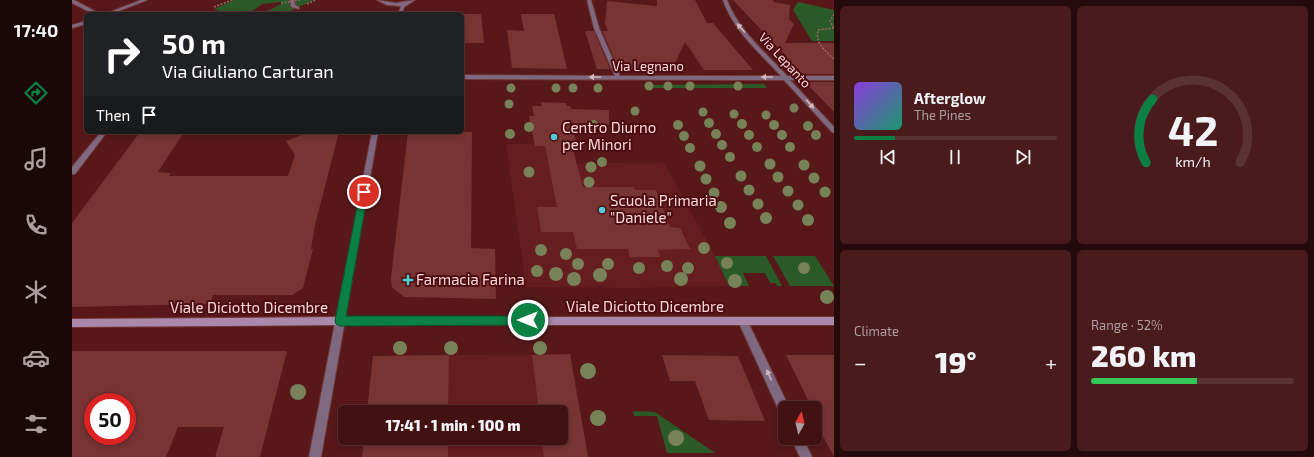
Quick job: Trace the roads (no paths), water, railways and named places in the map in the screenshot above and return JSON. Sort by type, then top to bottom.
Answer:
[{"type":"main road","name":"Viale Diciotto Dicembre","points":[[72,323],[340,321],[834,321]]},
{"type":"street","points":[[112,12],[145,0]]},
{"type":"street","points":[[292,0],[293,6],[297,8]]},
{"type":"street","points":[[379,0],[393,4],[406,3],[413,0]]},
{"type":"street","points":[[589,0],[594,18],[618,77]]},
{"type":"street","name":"Via Lepanto","points":[[725,0],[736,23],[787,77],[834,131]]},
{"type":"street","points":[[72,1],[94,12]]},
{"type":"street","points":[[401,12],[402,7],[406,3]]},
{"type":"street","points":[[72,27],[84,23]]},
{"type":"street","name":"Via Legnano","points":[[464,77],[834,78]]},
{"type":"street","points":[[72,172],[102,134]]},
{"type":"street","points":[[315,457],[375,134]]},
{"type":"street","points":[[743,321],[780,401]]},
{"type":"street","points":[[800,445],[806,457]]},
{"type":"place","name":"Centro Diurno per Minori","points":[[554,137]]},
{"type":"place","name":"Scuola Primaria \"Daniele\"","points":[[602,210]]},
{"type":"place","name":"Farmacia Farina","points":[[408,280]]}]
